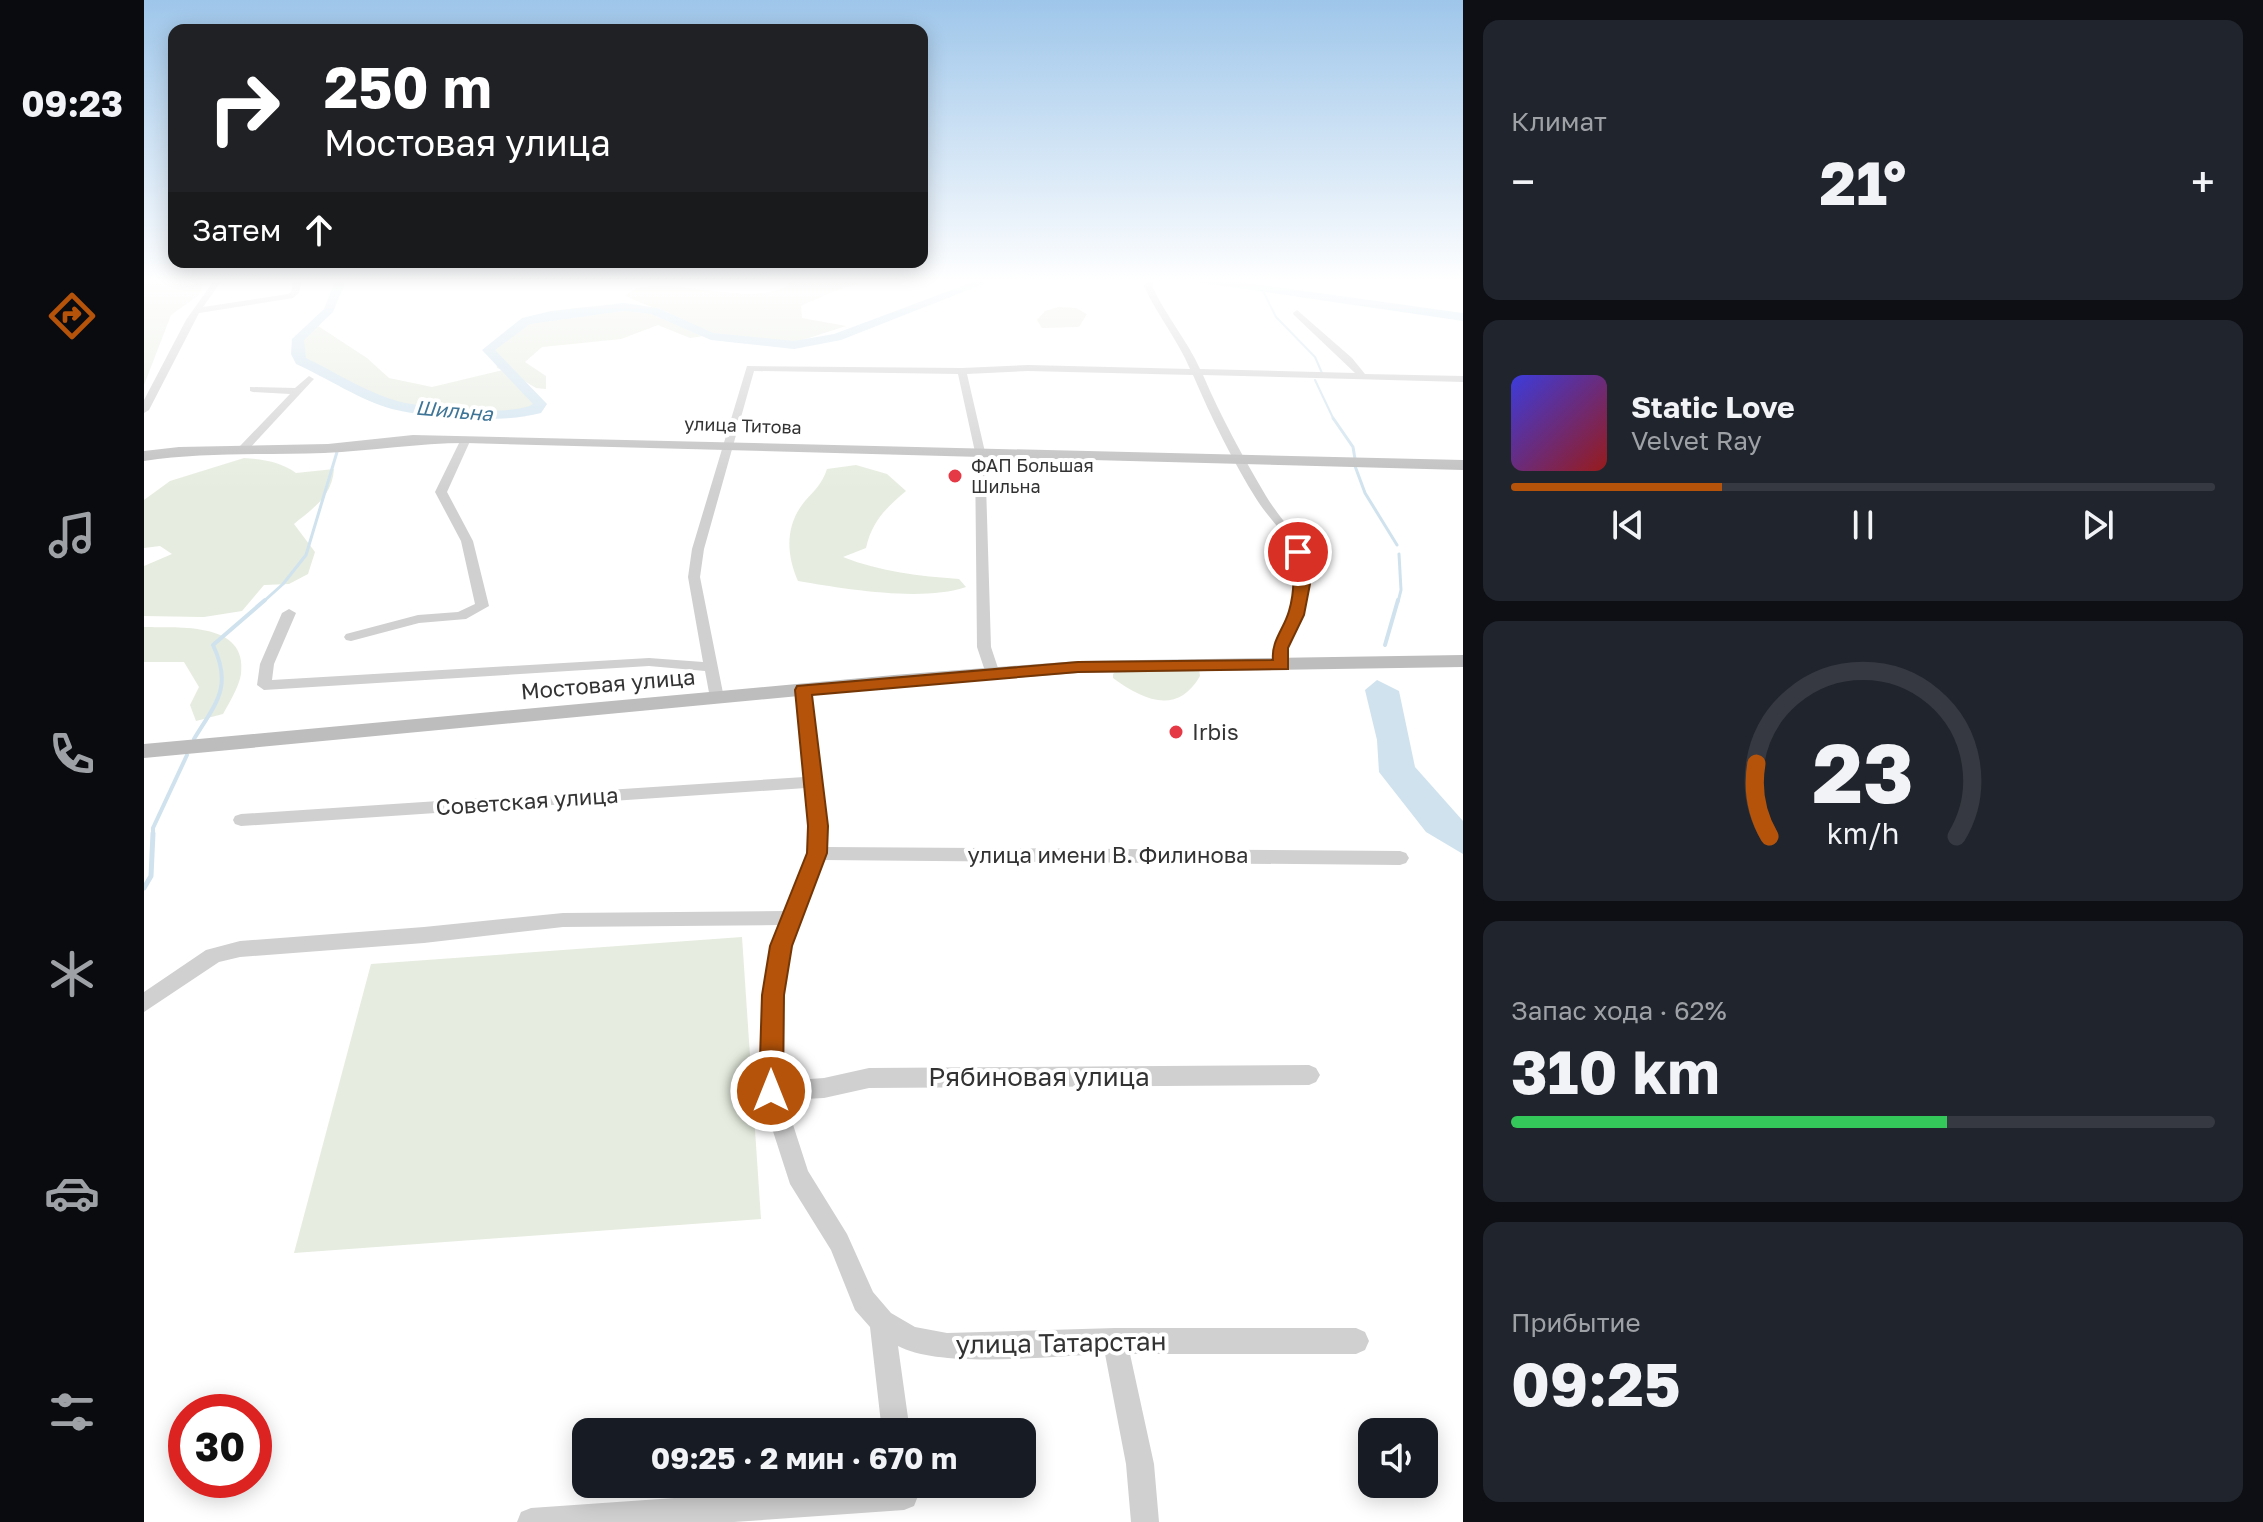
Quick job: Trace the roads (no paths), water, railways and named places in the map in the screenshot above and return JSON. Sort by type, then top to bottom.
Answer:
[{"type":"street","points":[[144,410],[176,350]]},
{"type":"street","points":[[1184,350],[1263,500],[1290,535],[1298,552],[1303,584],[1296,615],[1280,648],[1282,665]]},
{"type":"street","points":[[1338,350],[1362,376]]},
{"type":"street","points":[[717,698],[694,577],[698,549],[750,368],[962,371],[1028,368],[1463,379]]},
{"type":"street","points":[[962,371],[980,452],[984,647],[993,674]]},
{"type":"street","points":[[244,448],[309,379]]},
{"type":"street","points":[[253,389],[295,391]]},
{"type":"street","name":"улица Титова","points":[[144,456],[244,448],[328,448],[413,439],[466,439],[1463,465]]},
{"type":"street","points":[[351,637],[418,619],[461,616],[482,606],[467,541],[441,492],[466,439]]},
{"type":"street","name":"Мостовая улица","points":[[289,613],[267,664],[264,685],[649,662],[709,667]]},
{"type":"street","name":"Мостовая улица","points":[[147,751],[1078,667],[1463,661]]},
{"type":"street","points":[[803,690],[818,826],[817,853],[781,946],[773,995],[771,1091],[798,1176],[839,1242],[864,1301],[882,1322],[894,1418]]},
{"type":"street","name":"Советская улица","points":[[241,820],[813,782]]},
{"type":"street","name":"улица имени В. Филинова","points":[[817,853],[1400,858]]},
{"type":"street","points":[[144,1003],[213,956],[240,949],[424,935],[563,920],[791,918]]},
{"type":"street","name":"Рябиновая улица","points":[[771,1091],[824,1088],[869,1078],[1309,1075]]},
{"type":"street","name":"улица Татарстан","points":[[882,1322],[911,1339],[947,1346],[1115,1341],[1356,1341]]},
{"type":"street","points":[[1115,1341],[1140,1464],[1145,1522]]},
{"type":"street","points":[[531,1522],[875,1498]]},
{"type":"water","points":[[1377,680],[1399,691],[1415,767],[1463,821],[1463,854],[1426,832],[1379,772],[1377,740],[1365,690]]},
{"type":"waterway","name":"Шильна","points":[[297,350],[301,361],[394,405],[486,416],[536,410],[540,404],[488,350]]},
{"type":"waterway","points":[[1308,350],[1322,373]]},
{"type":"waterway","points":[[1315,380],[1333,418]]},
{"type":"waterway","points":[[1333,418],[1353,447],[1355,459]]},
{"type":"waterway","points":[[263,602],[283,584],[306,555],[337,452]]},
{"type":"waterway","points":[[1355,466],[1365,493],[1397,545]]},
{"type":"waterway","points":[[1398,602],[1401,590],[1399,554]]},
{"type":"waterway","points":[[194,739],[215,705],[222,684],[222,672],[213,645],[265,600]]},
{"type":"waterway","points":[[1385,645],[1398,600]]},
{"type":"waterway","points":[[153,833],[187,755]]},
{"type":"waterway","points":[[144,888],[151,876],[153,833]]},
{"type":"place","name":"ФАП Большая Шильна","points":[[955,476]]},
{"type":"place","name":"Irbis","points":[[1176,732]]}]
